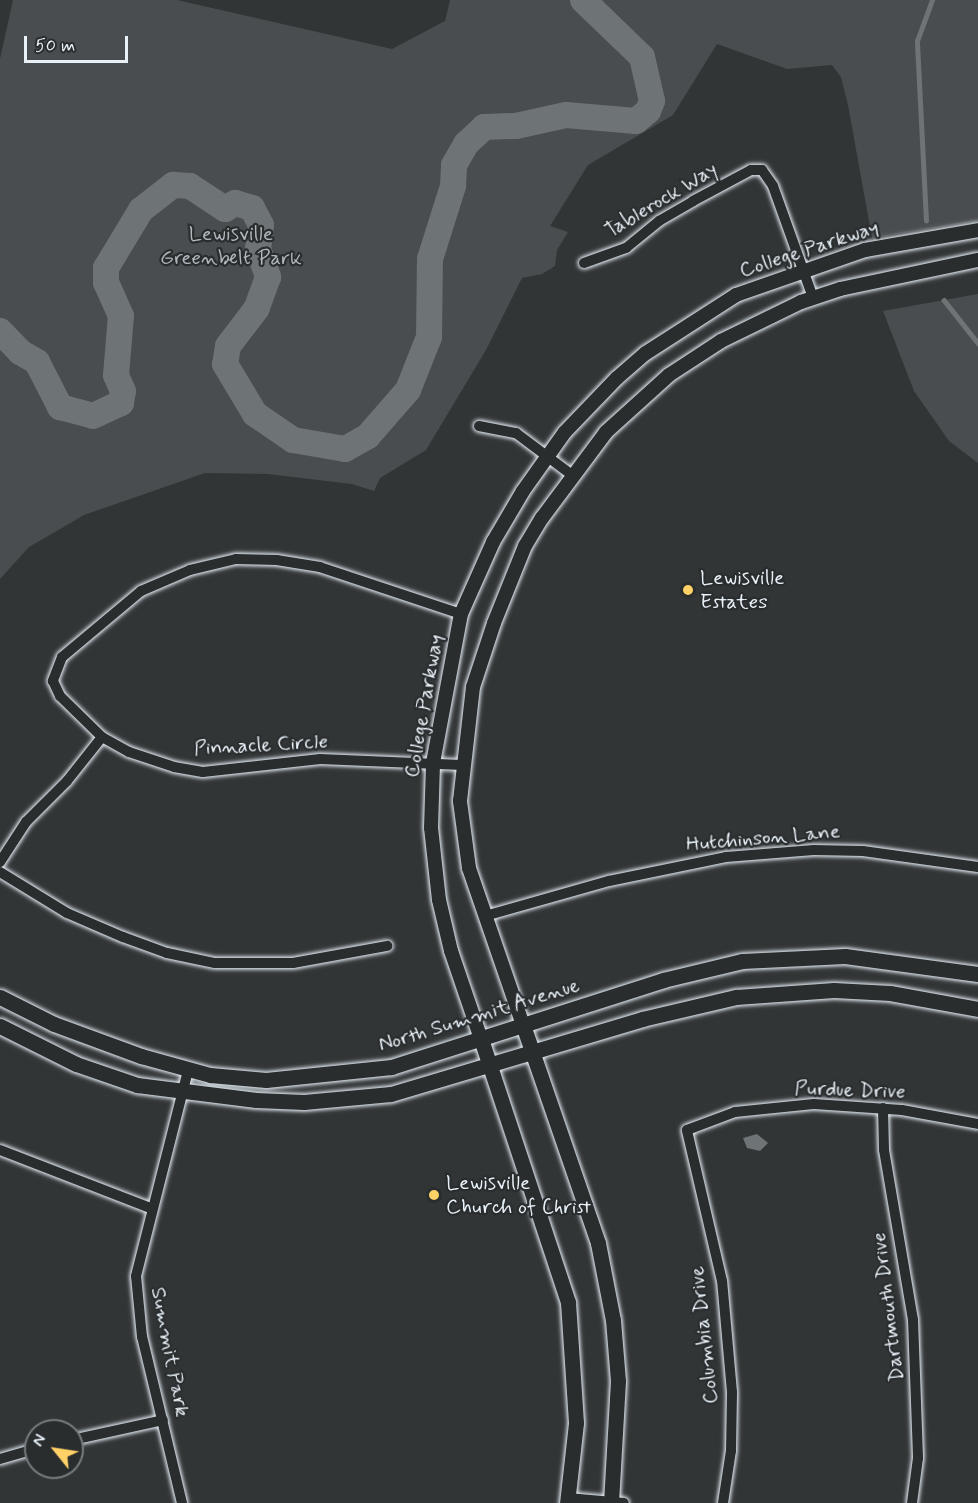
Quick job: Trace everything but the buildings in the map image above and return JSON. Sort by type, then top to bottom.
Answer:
[{"type":"main road","name":"North Summit Avenue","points":[[0,997],[80,1035],[188,1070],[266,1080],[391,1067],[663,980],[780,957],[845,956],[978,974]]},
{"type":"main road","points":[[0,1026],[76,1064],[137,1085],[183,1092],[288,1102],[391,1094],[491,1067],[642,1019],[760,995],[834,990],[890,993],[978,1009]]},
{"type":"main road","points":[[523,1025],[598,1243],[613,1320],[618,1382],[616,1502]]},
{"type":"main road","name":"College Parkway","points":[[481,1039],[567,1302],[576,1424],[568,1501]]},
{"type":"street","name":"Tablerock Way","points":[[584,263],[626,248],[659,221],[693,201],[751,170],[762,170],[773,186],[813,298]]},
{"type":"street","name":"College Parkway","points":[[481,1039],[439,900],[431,828],[433,763],[461,614],[493,542],[547,456],[617,378],[646,353],[736,295],[801,269],[912,239],[978,230]]},
{"type":"street","points":[[523,1025],[469,868],[464,838],[462,765],[473,687],[494,623],[525,546],[572,475],[606,432],[687,361],[755,322],[813,298],[877,279],[978,260]]},
{"type":"street","points":[[479,426],[516,433],[572,475]]},
{"type":"street","name":"Pinnacle Circle","points":[[461,614],[299,562],[245,558],[190,570],[141,591],[62,657],[53,681],[60,696],[102,737],[150,760],[204,772],[296,760],[462,765]]},
{"type":"street","points":[[0,862],[26,822],[67,782],[102,737]]},
{"type":"street","name":"Hutchinson Lane","points":[[484,916],[609,881],[726,856],[814,849],[864,851],[978,867]]},
{"type":"street","points":[[0,872],[67,913],[123,937],[167,953],[215,963],[293,963],[387,946]]},
{"type":"street","name":"Summit Park","points":[[182,1503],[136,1298],[138,1255],[188,1070]]},
{"type":"street","name":"Purdue Drive","points":[[687,1130],[712,1119],[745,1111],[814,1104],[883,1108],[978,1124]]},
{"type":"street","name":"Dartmouth Drive","points":[[883,1108],[884,1150],[913,1320],[918,1458],[912,1503]]},
{"type":"street","name":"Columbia Drive","points":[[687,1130],[722,1281],[732,1392],[731,1451],[723,1503]]},
{"type":"street","points":[[0,1150],[150,1208]]},
{"type":"street","points":[[84,1437],[163,1420]]},
{"type":"street","points":[[0,1459],[24,1452]]},
{"type":"street","points":[[568,1501],[616,1502]]},
{"type":"green space","name":"Lewisville Greenbelt Park","points":[[13,0],[177,0],[392,49],[445,21],[450,0],[978,0],[978,221],[872,238],[848,105],[841,77],[832,65],[787,69],[717,44],[673,115],[588,165],[550,226],[568,232],[557,250],[555,266],[542,274],[522,278],[486,350],[426,450],[380,478],[374,491],[352,484],[268,474],[205,473],[84,515],[29,547],[0,579],[0,59]]},
{"type":"green space","points":[[978,294],[978,463],[949,441],[914,391],[883,311]]},
{"type":"shaded area","points":[[757,1134],[768,1143],[760,1151],[747,1148],[743,1138]]},
{"type":"waterway","points":[[0,331],[20,352],[37,362],[60,407],[93,416],[121,403],[123,391],[116,375],[121,316],[106,283],[106,268],[141,210],[173,185],[190,186],[225,209],[235,203],[252,208],[261,225],[258,249],[268,277],[257,308],[228,346],[225,364],[255,414],[293,440],[345,449],[368,436],[408,390],[429,337],[430,259],[453,186],[454,165],[466,144],[484,127],[516,126],[566,115],[636,121],[648,111],[652,101],[642,57],[583,0]]},
{"type":"waterway","points":[[926,221],[917,41],[932,0]]},
{"type":"waterway","points":[[944,300],[978,343]]},
{"type":"place","name":"Lewisville Estates","points":[[688,590]]},
{"type":"place","name":"Lewisville Church of Christ","points":[[434,1195]]}]
